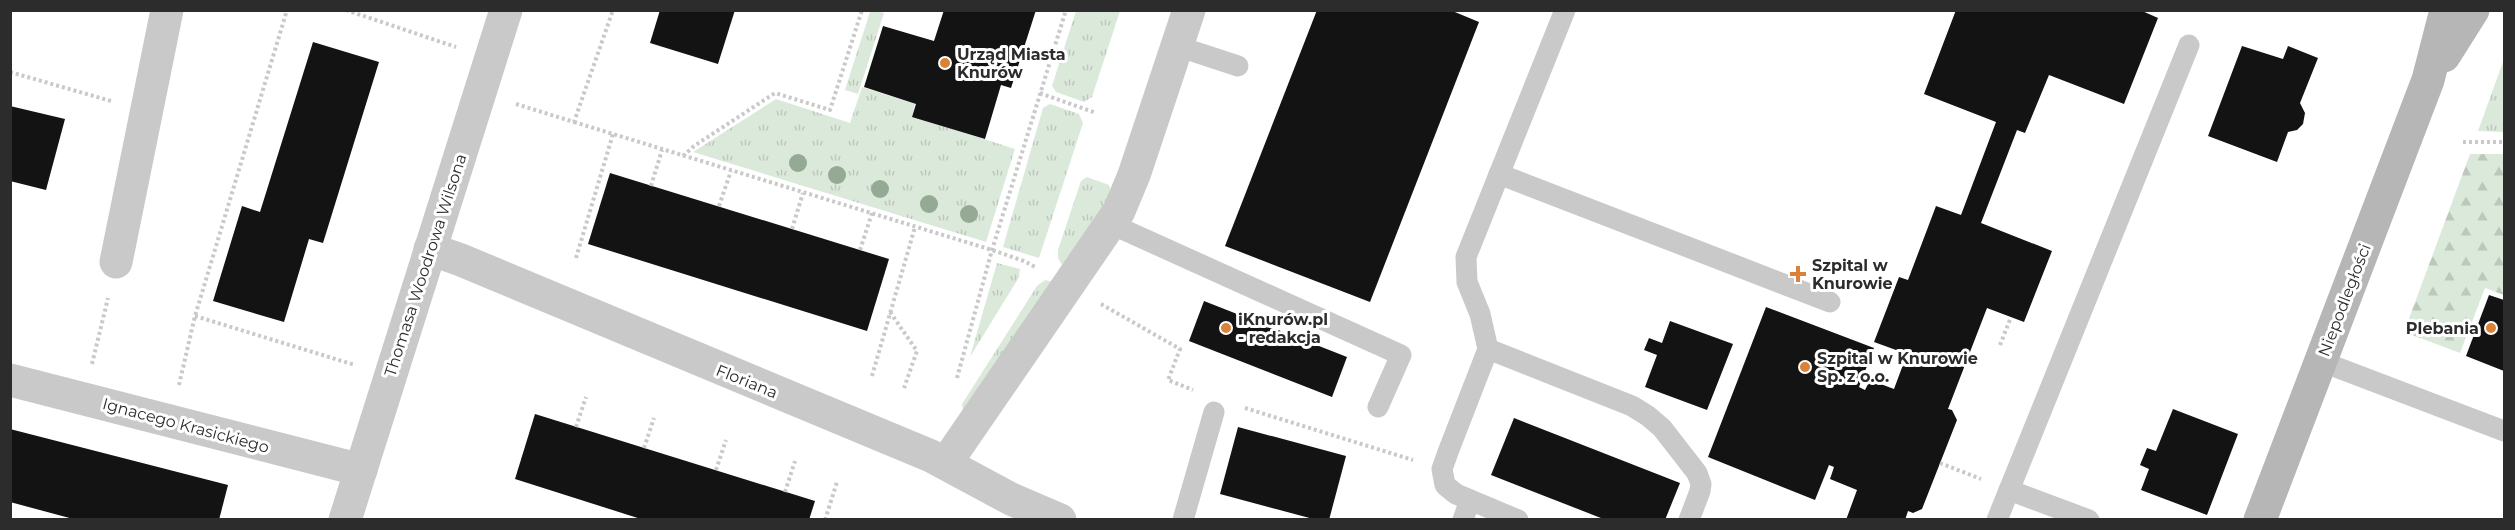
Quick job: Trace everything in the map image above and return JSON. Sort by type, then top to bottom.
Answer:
[{"type":"main road","name":"Niepodległości","points":[[2260,519],[2428,80],[2446,10]]},
{"type":"main road","name":"Niepodległości","points":[[2428,80],[2473,10]]},
{"type":"street","points":[[116,262],[167,10]]},
{"type":"street","name":"Thomasa Woodrowa Wilsona","points":[[345,519],[506,10]]},
{"type":"street","points":[[946,463],[1111,224],[1134,175],[1189,10]]},
{"type":"street","name":"Floriana","points":[[430,249],[946,463],[1011,499],[1060,519]]},
{"type":"street","name":"Ignacego Krasickiego","points":[[10,380],[361,470]]},
{"type":"lane","points":[[1518,519],[1466,510],[1456,494],[1445,485],[1442,469],[1488,349],[1480,314],[1467,282],[1466,256],[1565,10]]},
{"type":"lane","points":[[1997,519],[2188,45]]},
{"type":"lane","points":[[1177,46],[1238,66]]},
{"type":"lane","points":[[1499,174],[1830,302]]},
{"type":"lane","points":[[1111,224],[1401,355],[1378,406]]},
{"type":"lane","points":[[1488,349],[1632,406],[1655,422],[1697,473],[1701,484],[1689,519]]},
{"type":"lane","points":[[2320,361],[2505,431]]},
{"type":"lane","points":[[1183,519],[1214,412]]},
{"type":"lane","points":[[2009,490],[2088,519]]},
{"type":"path","points":[[170,420],[195,316],[287,10]]},
{"type":"path","points":[[346,10],[457,47]]},
{"type":"path","points":[[574,122],[613,10]]},
{"type":"path","points":[[683,156],[694,146],[775,93],[830,110],[862,10]]},
{"type":"path","points":[[956,381],[992,250],[1066,10]]},
{"type":"path","points":[[10,72],[148,112]]},
{"type":"path","points":[[1040,93],[1096,113]]},
{"type":"path","points":[[512,103],[992,250],[1037,268]]},
{"type":"path","points":[[576,258],[613,134]]},
{"type":"path","points":[[2463,142],[2505,142]]},
{"type":"path","points":[[651,186],[662,150]]},
{"type":"path","points":[[719,207],[731,171]]},
{"type":"path","points":[[792,229],[803,193]]},
{"type":"path","points":[[860,250],[872,213]]},
{"type":"path","points":[[872,376],[915,227]]},
{"type":"path","points":[[83,398],[116,262]]},
{"type":"path","points":[[1071,282],[1084,294],[1180,349],[1168,380],[1197,392]]},
{"type":"path","points":[[890,312],[917,351],[904,388]]},
{"type":"path","points":[[195,316],[357,365]]},
{"type":"path","points":[[2000,345],[2011,317]]},
{"type":"path","points":[[576,427],[586,397]]},
{"type":"path","points":[[1239,406],[1442,469]]},
{"type":"path","points":[[644,448],[654,418]]},
{"type":"path","points":[[716,470],[726,440]]},
{"type":"path","points":[[785,492],[795,461]]},
{"type":"path","points":[[1940,463],[1978,478]]},
{"type":"path","points":[[825,519],[837,482]]},
{"type":"green space","points":[[1076,11],[1120,11],[1092,97],[1084,102],[1056,92],[1052,86]]},
{"type":"green space","points":[[870,12],[884,13],[858,94],[845,90]]},
{"type":"green space","points":[[2504,59],[2504,132],[2478,131]]},
{"type":"green space","points":[[862,87],[915,104],[912,116],[1015,149],[986,242],[693,152],[776,99],[850,123]]},
{"type":"green space","points":[[1050,104],[1079,114],[1083,123],[1039,258],[1003,247],[1043,108]]},
{"type":"green space","points":[[2470,154],[2504,154],[2504,295],[2485,288],[2460,353],[2404,332]]},
{"type":"green space","points":[[1087,177],[1109,185],[1111,192],[1104,207],[1063,267],[1058,258],[1058,250],[1081,181]]},
{"type":"green space","points":[[997,263],[1020,269],[1019,277],[970,357]]},
{"type":"green space","points":[[1045,280],[1053,282],[963,412],[962,404],[1037,286]]},
{"type":"building","points":[[660,10],[735,10],[718,64],[650,43]]},
{"type":"building","name":"Urząd Miasta Knurów","points":[[944,10],[1036,10],[1011,88],[1001,85],[985,139],[912,117],[916,104],[864,87],[883,26],[934,41]]},
{"type":"building","points":[[1317,10],[1450,10],[1479,22],[1370,302],[1225,246]]},
{"type":"building","name":"Szpital w Knurowie Sp. z o.o.","points":[[1956,10],[2140,10],[2158,18],[2124,104],[2049,75],[2025,133],[2017,130],[1981,223],[2052,251],[2024,322],[1987,308],[1948,409],[1952,410],[1957,420],[1922,509],[1913,513],[1908,511],[1905,520],[1846,520],[1857,490],[1830,479],[1834,467],[1829,465],[1815,500],[1708,457],[1766,307],[1874,348],[1859,387],[1865,390],[1870,380],[1894,389],[1907,354],[1874,342],[1899,277],[1908,280],[1936,206],[1961,215],[1996,122],[1924,94]]},
{"type":"building","points":[[313,42],[379,62],[323,243],[309,239],[284,322],[213,301],[242,206],[260,212]]},
{"type":"building","points":[[2242,46],[2283,59],[2288,46],[2318,58],[2300,103],[2305,113],[2303,124],[2297,130],[2288,132],[2277,162],[2208,136]]},
{"type":"building","points":[[10,106],[65,119],[46,190],[10,181]]},
{"type":"building","points":[[610,173],[889,259],[867,331],[588,244]]},
{"type":"building","name":"Plebania","points":[[2489,295],[2504,300],[2504,371],[2466,356]]},
{"type":"building","points":[[1204,301],[1347,357],[1332,397],[1189,341]]},
{"type":"building","points":[[1670,321],[1733,344],[1707,410],[1645,387],[1657,355],[1644,350],[1649,338],[1662,343]]},
{"type":"building","points":[[2173,409],[2238,434],[2207,515],[2141,490],[2149,469],[2140,465],[2147,448],[2156,451]]},
{"type":"building","points":[[535,414],[815,501],[809,520],[644,520],[515,479]]},
{"type":"building","points":[[1514,418],[1680,483],[1665,520],[1606,520],[1491,475]]},
{"type":"building","points":[[1238,427],[1346,456],[1329,520],[1317,520],[1220,494]]},
{"type":"building","points":[[10,429],[228,485],[219,520],[77,520],[10,502]]},
{"type":"place","name":"Urząd Miasta Knurów","points":[[945,63]]},
{"type":"place","name":"Szpital w Knurowie","points":[[1798,274]]},
{"type":"place","name":"iKnurów.pl - redakcja","points":[[1226,328]]},
{"type":"place","name":"Plebania","points":[[2491,328]]},
{"type":"place","name":"Szpital w Knurowie Sp. z o.o.","points":[[1805,367]]}]
